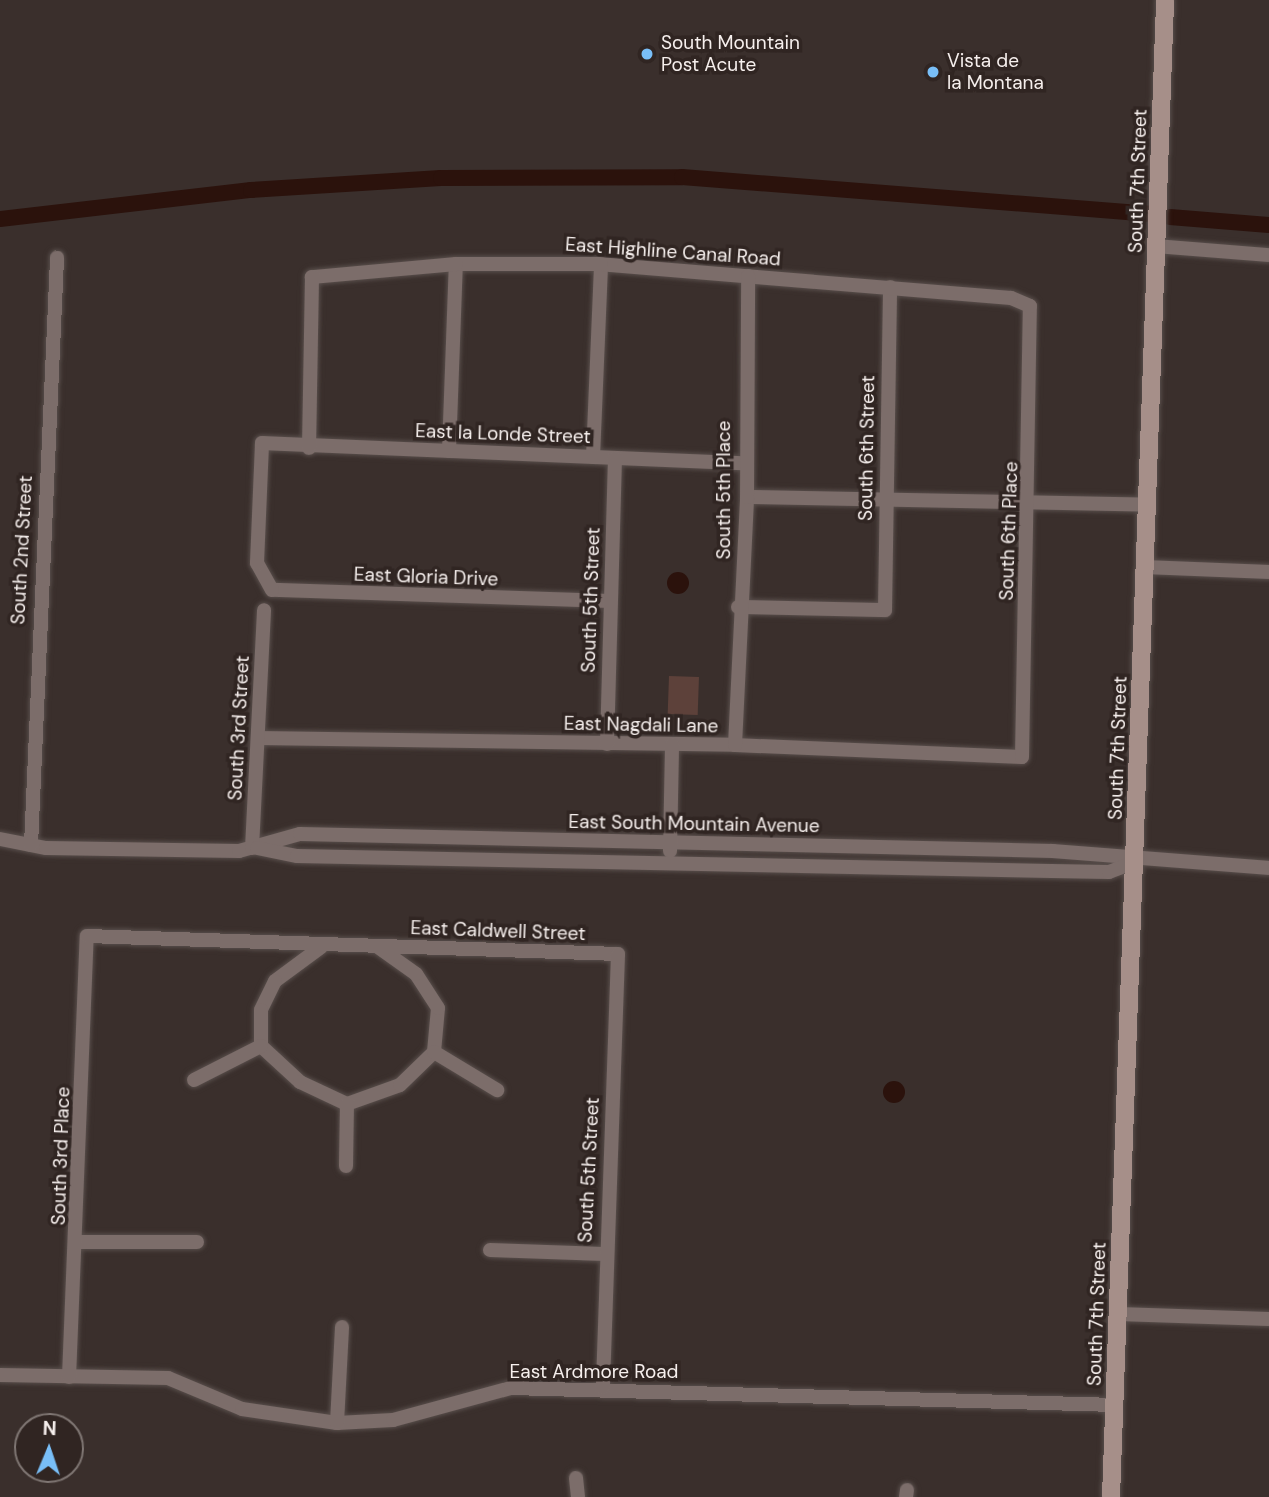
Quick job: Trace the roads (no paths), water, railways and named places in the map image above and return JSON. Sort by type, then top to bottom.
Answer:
[{"type":"main road","name":"South 7th Street","points":[[1111,1497],[1165,0]]},
{"type":"street","points":[[1156,246],[1269,255]]},
{"type":"street","name":"South 2nd Street","points":[[30,845],[57,258]]},
{"type":"street","points":[[449,451],[456,264]]},
{"type":"street","name":"East Highline Canal Road","points":[[309,448],[312,277],[456,264],[601,264],[1011,298],[1030,306]]},
{"type":"street","points":[[593,457],[601,264]]},
{"type":"street","name":"South 5th Place","points":[[734,745],[738,607],[747,497],[742,463],[748,276]]},
{"type":"street","name":"South 6th Street","points":[[738,607],[885,610],[890,287]]},
{"type":"street","name":"South 6th Place","points":[[1022,757],[1029,501],[1030,306]]},
{"type":"street","name":"East la Londe Street","points":[[257,563],[262,443],[309,448],[742,463]]},
{"type":"street","name":"South 5th Street","points":[[607,744],[615,458]]},
{"type":"street","points":[[747,497],[1146,505]]},
{"type":"street","name":"East Gloria Drive","points":[[257,563],[272,590],[610,601]]},
{"type":"street","points":[[1145,566],[1269,572]]},
{"type":"street","name":"South 3rd Street","points":[[253,848],[264,610]]},
{"type":"street","name":"East Nagdali Lane","points":[[258,738],[734,745],[1022,757]]},
{"type":"street","points":[[670,862],[672,744]]},
{"type":"street","name":"East South Mountain Avenue","points":[[253,848],[300,834],[1106,852],[1135,862],[1269,868]]},
{"type":"street","name":"East South Mountain Avenue","points":[[0,839],[30,845],[253,848],[298,856],[1109,872],[1135,862]]},
{"type":"street","name":"East Caldwell Street","points":[[88,936],[618,954]]},
{"type":"street","name":"South 3rd Place","points":[[69,1377],[78,1242],[88,936]]},
{"type":"street","name":"East Caldwell Street","points":[[261,1046],[261,1010],[275,981],[294,961],[329,944]]},
{"type":"street","name":"East Caldwell Street","points":[[376,946],[416,974],[438,1008],[434,1052]]},
{"type":"street","name":"South 5th Street","points":[[603,1388],[605,1254],[618,954]]},
{"type":"street","points":[[194,1080],[261,1046],[300,1082],[347,1104],[400,1085],[434,1052],[497,1090]]},
{"type":"street","points":[[346,1166],[347,1104]]},
{"type":"street","points":[[78,1242],[197,1242]]},
{"type":"street","points":[[490,1250],[605,1254]]},
{"type":"street","points":[[1118,1314],[1269,1319]]},
{"type":"street","points":[[337,1423],[342,1327]]},
{"type":"street","name":"East Ardmore Road","points":[[0,1375],[168,1378],[242,1409],[337,1423],[393,1420],[512,1388],[603,1388],[1115,1405]]},
{"type":"street","points":[[576,1478],[578,1497]]},
{"type":"waterway","points":[[0,219],[251,190],[441,178],[682,177],[1149,214]]},
{"type":"waterway","points":[[1170,217],[1269,225]]},
{"type":"place","name":"South Mountain Post Acute","points":[[647,54]]},
{"type":"place","name":"Vista de la Montana","points":[[933,72]]}]
